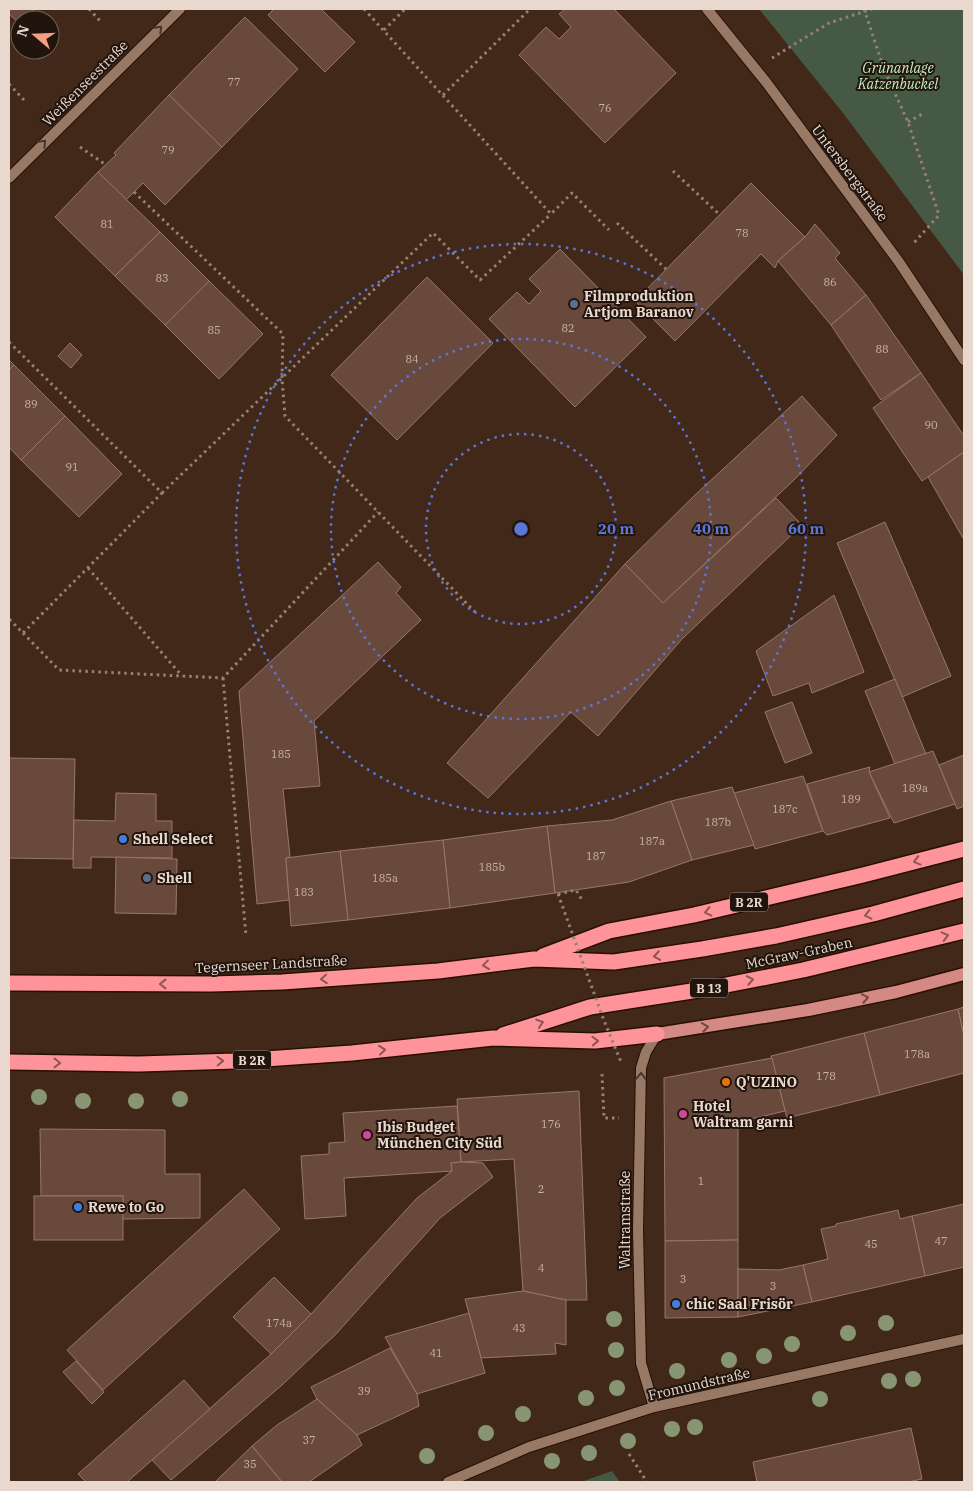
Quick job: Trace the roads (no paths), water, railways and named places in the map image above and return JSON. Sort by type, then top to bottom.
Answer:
[{"type":"highway","name":"B 2R","points":[[534,960],[610,931],[694,915],[964,849]]},
{"type":"highway","name":"McGraw-Graben","points":[[534,960],[614,962],[702,949],[776,936],[863,916],[964,889]]},
{"type":"highway","name":"McGraw-Graben","points":[[493,1038],[590,1007],[711,988],[803,970],[964,931]]},
{"type":"highway","name":"Tegernseer Landstraße","points":[[9,983],[211,984],[282,982],[438,971],[534,960]]},
{"type":"highway","name":"B 2R","points":[[9,1062],[139,1064],[236,1061],[352,1053],[493,1038],[595,1042],[657,1034]]},
{"type":"main road","name":"B 2R","points":[[657,1034],[808,1010],[896,992],[964,974]]},
{"type":"street","name":"Weißenseestraße","points":[[9,178],[180,9]]},
{"type":"street","name":"Untersbergstraße","points":[[707,9],[755,69],[899,262],[964,360]]},
{"type":"street","name":"Waltramstraße","points":[[654,1407],[641,1363],[638,1230],[641,1068],[646,1052],[657,1034]]},
{"type":"street","name":"Fromundstraße","points":[[448,1482],[529,1447],[654,1407],[964,1339]]},
{"type":"place","name":"Filmproduktion Artjom Baranov","points":[[574,304]]},
{"type":"place","name":"Shell Select","points":[[123,839]]},
{"type":"place","name":"Shell","points":[[147,878]]},
{"type":"place","name":"Q'UZINO","points":[[726,1082]]},
{"type":"place","name":"Hotel Waltram garni","points":[[683,1114]]},
{"type":"place","name":"Ibis Budget München City Süd","points":[[367,1135]]},
{"type":"place","name":"Rewe to Go","points":[[78,1207]]},
{"type":"place","name":"chic Saal Frisör","points":[[676,1304]]},
{"type":"park label","name":"Grünanlage Katzenbuckel","points":[[898,76]]}]
